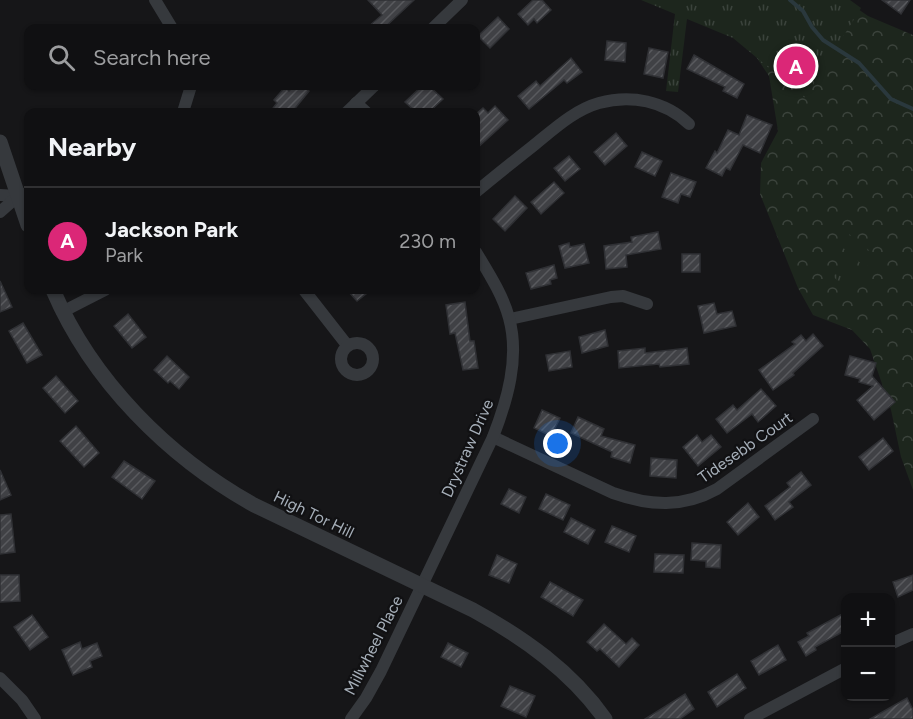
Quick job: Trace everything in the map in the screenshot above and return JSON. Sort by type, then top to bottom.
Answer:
[{"type":"street","points":[[155,0],[170,24]]},
{"type":"street","points":[[437,24],[462,0]]},
{"type":"street","points":[[185,108],[190,90]]},
{"type":"street","points":[[350,108],[370,90]]},
{"type":"street","points":[[480,189],[561,124],[598,103],[631,100],[653,103],[677,113],[689,124]]},
{"type":"street","points":[[356,103],[362,108]]},
{"type":"street","points":[[0,142],[23,194]]},
{"type":"street","points":[[0,195],[23,194]]},
{"type":"street","points":[[0,212],[23,194]]},
{"type":"street","name":"Drystraw Drive","points":[[422,586],[493,437],[505,406],[510,382],[512,361],[510,319],[480,259]]},
{"type":"street","name":"High Tor Hill","points":[[55,294],[62,312],[110,384],[159,436],[198,469],[226,489],[255,505],[474,610],[506,628],[559,667],[605,719]]},
{"type":"street","points":[[62,312],[97,294]]},
{"type":"street","points":[[307,294],[347,345]]},
{"type":"street","points":[[510,319],[611,297],[623,296],[647,304]]},
{"type":"street","name":"Tidesebb Court","points":[[493,437],[634,500],[672,504],[704,496],[717,489],[813,419]]},
{"type":"street","name":"Millwheel Place","points":[[351,719],[381,671],[422,586]]},
{"type":"street","points":[[895,642],[913,634]]},
{"type":"street","points":[[750,719],[841,671]]},
{"type":"street","points":[[0,678],[22,700],[35,719]]},
{"type":"green space","points":[[641,0],[850,0],[861,8],[805,98],[733,38],[687,19],[678,92],[666,91],[675,14]]},
{"type":"green space","points":[[845,0],[868,16],[913,35],[913,490],[901,457],[891,410],[870,349],[852,330],[813,315],[798,288],[760,194],[761,163],[778,131],[769,76],[748,45]]},
{"type":"green space","points":[[849,234],[876,256],[866,268],[840,245]]},
{"type":"green space","points":[[844,265],[858,279],[846,290],[833,276]]},
{"type":"building","points":[[368,0],[414,0],[388,24],[372,24],[382,15]]},
{"type":"building","points":[[533,0],[542,0],[551,10],[537,23],[534,19],[528,25],[518,14]]},
{"type":"building","points":[[882,0],[910,0],[901,14]]},
{"type":"building","points":[[498,17],[509,29],[490,48],[480,38],[480,34]]},
{"type":"building","points":[[607,41],[626,43],[625,62],[605,60]]},
{"type":"building","points":[[649,48],[668,52],[663,78],[644,74]]},
{"type":"building","points":[[694,55],[744,84],[737,98],[723,91],[725,87],[687,69]]},
{"type":"building","points":[[571,58],[582,72],[567,83],[564,80],[529,109],[518,96],[536,81],[540,86]]},
{"type":"building","points":[[282,90],[309,91],[295,108],[273,108],[277,103],[274,100]]},
{"type":"building","points":[[418,90],[433,90],[443,99],[433,108],[412,108],[405,102]]},
{"type":"building","points":[[495,106],[508,120],[480,145],[480,111],[483,108],[488,113]]},
{"type":"building","points":[[747,115],[772,125],[760,153],[743,145],[730,170],[726,168],[722,176],[706,168],[715,151],[717,153],[728,130],[739,135]]},
{"type":"building","points":[[616,133],[627,146],[605,165],[594,152]]},
{"type":"building","points":[[642,152],[662,161],[655,176],[635,167]]},
{"type":"building","points":[[569,156],[580,169],[565,181],[554,168]]},
{"type":"building","points":[[671,173],[696,182],[690,197],[681,194],[678,203],[662,197]]},
{"type":"building","points":[[554,182],[564,193],[541,214],[531,202]]},
{"type":"building","points":[[515,196],[527,208],[505,231],[493,219]]},
{"type":"building","points":[[658,232],[661,249],[626,255],[627,267],[606,269],[604,246],[632,242],[631,237]]},
{"type":"building","points":[[569,243],[570,247],[584,244],[589,263],[565,268],[559,246]]},
{"type":"building","points":[[682,254],[700,254],[700,272],[682,272]]},
{"type":"building","points":[[554,265],[557,278],[550,280],[551,284],[531,289],[526,273]]},
{"type":"building","points":[[0,281],[12,307],[0,312]]},
{"type":"building","points":[[351,294],[366,294],[357,301]]},
{"type":"building","points":[[465,302],[470,341],[474,341],[478,368],[463,370],[455,333],[450,334],[446,305]]},
{"type":"building","points":[[714,303],[717,314],[732,311],[736,326],[704,333],[698,306]]},
{"type":"building","points":[[128,314],[146,337],[132,348],[114,326]]},
{"type":"building","points":[[23,323],[42,355],[27,363],[9,331]]},
{"type":"building","points":[[605,330],[608,346],[582,353],[579,337]]},
{"type":"building","points":[[813,334],[823,346],[793,373],[794,375],[773,390],[759,370],[795,344],[792,342],[801,335],[806,341]]},
{"type":"building","points":[[645,348],[645,353],[687,348],[689,364],[619,368],[618,351]]},
{"type":"building","points":[[570,351],[572,367],[549,371],[546,355]]},
{"type":"building","points":[[167,356],[189,377],[179,389],[170,381],[168,383],[154,370]]},
{"type":"building","points":[[850,356],[876,363],[872,376],[895,402],[874,420],[857,400],[873,386],[845,375]]},
{"type":"building","points":[[56,376],[78,401],[65,413],[43,388]]},
{"type":"building","points":[[761,389],[776,406],[758,422],[752,414],[727,433],[716,419],[733,405],[737,410]]},
{"type":"building","points":[[542,410],[560,418],[551,436],[534,428]]},
{"type":"building","points":[[578,417],[604,429],[601,436],[635,445],[630,463],[611,457],[612,452],[571,433]]},
{"type":"building","points":[[76,426],[99,453],[84,467],[60,441]]},
{"type":"building","points":[[697,435],[702,442],[711,435],[721,447],[698,466],[683,447]]},
{"type":"building","points":[[883,438],[893,451],[869,470],[859,457]]},
{"type":"building","points":[[651,458],[677,460],[676,478],[650,476]]},
{"type":"building","points":[[124,461],[155,481],[142,499],[112,477]]},
{"type":"building","points":[[0,470],[11,495],[0,500]]},
{"type":"building","points":[[801,472],[811,485],[789,502],[793,507],[775,520],[765,506],[790,487],[787,483]]},
{"type":"building","points":[[509,489],[526,497],[519,513],[501,504]]},
{"type":"building","points":[[546,494],[570,505],[563,520],[539,509]]},
{"type":"building","points":[[748,503],[759,517],[738,535],[727,522]]},
{"type":"building","points":[[11,514],[15,552],[0,554],[0,515]]},
{"type":"building","points":[[571,518],[595,530],[588,544],[564,532]]},
{"type":"building","points":[[612,526],[636,536],[629,552],[605,542]]},
{"type":"building","points":[[692,543],[721,545],[720,568],[706,567],[706,561],[691,560]]},
{"type":"building","points":[[655,554],[684,555],[683,573],[654,572]]},
{"type":"building","points":[[497,555],[517,564],[509,583],[489,575]]},
{"type":"building","points":[[0,575],[19,575],[20,601],[0,602]]},
{"type":"building","points":[[913,575],[913,590],[898,597],[893,582]]},
{"type":"building","points":[[550,582],[583,600],[573,616],[541,597]]},
{"type":"building","points":[[32,615],[48,637],[30,650],[14,627]]},
{"type":"building","points":[[841,615],[841,633],[815,647],[816,650],[806,656],[798,642],[809,636],[807,633]]},
{"type":"building","points":[[604,624],[626,644],[632,638],[639,645],[619,667],[600,649],[597,651],[587,642]]},
{"type":"building","points":[[80,642],[82,649],[97,643],[102,656],[90,661],[92,667],[73,675],[62,650]]},
{"type":"building","points":[[448,643],[468,653],[461,667],[441,657]]},
{"type":"building","points":[[778,645],[786,660],[759,675],[751,661]]},
{"type":"building","points":[[737,674],[746,688],[717,707],[708,692]]},
{"type":"building","points":[[510,686],[535,696],[526,717],[501,706]]},
{"type":"building","points":[[685,694],[694,709],[680,719],[645,719]]},
{"type":"building","points":[[907,698],[913,710],[913,719],[870,719]]},
{"type":"waterway","points":[[790,0],[803,11],[823,40],[859,63],[891,99],[913,109]]},
{"type":"place","name":"Jackson Park","points":[[796,66]]}]
